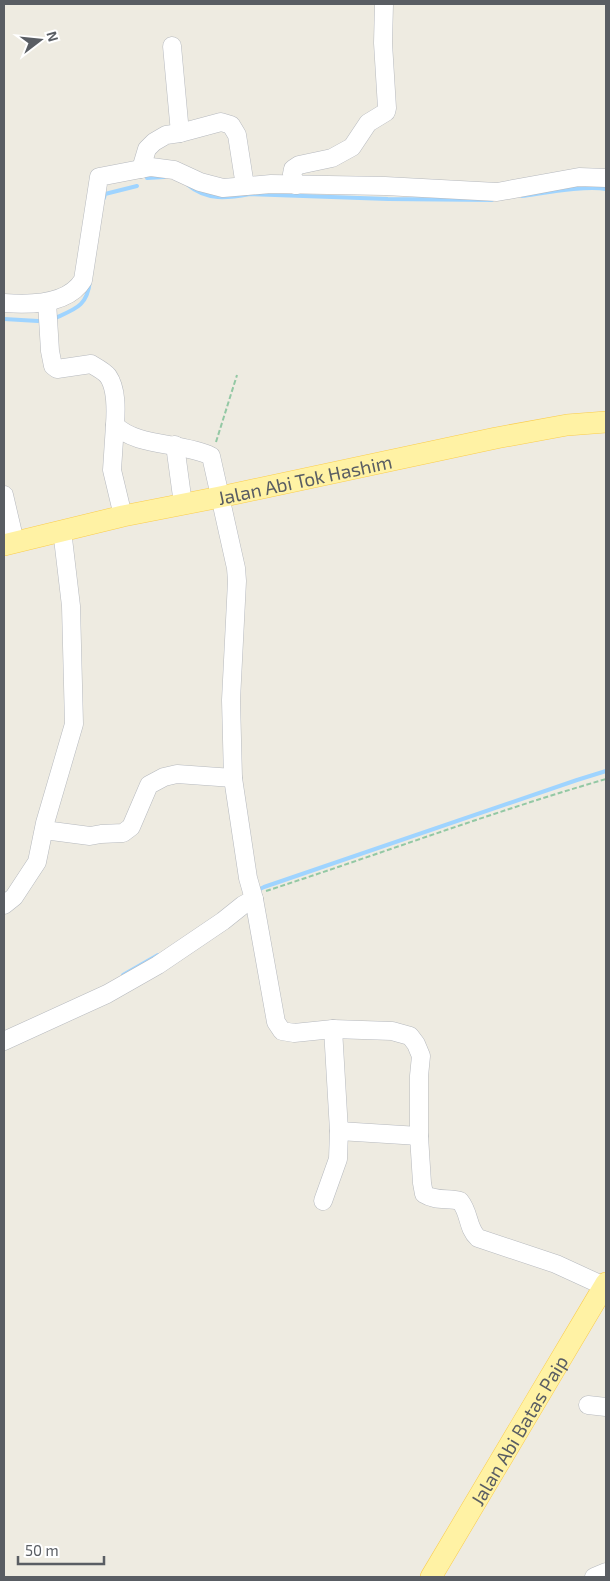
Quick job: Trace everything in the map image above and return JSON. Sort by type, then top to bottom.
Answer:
[{"type":"main road","name":"Jalan Abi Tok Hashim","points":[[10,544],[123,516],[496,438],[567,425],[606,422]]},
{"type":"main road","name":"Jalan Abi Batas Paip","points":[[431,1577],[605,1285]]},
{"type":"street","points":[[296,185],[292,174],[293,169],[299,165],[332,158],[352,147],[368,123],[386,112],[382,43],[384,4]]},
{"type":"street","points":[[172,46],[180,133]]},
{"type":"street","points":[[141,169],[147,149],[154,142],[166,135],[221,122],[232,126],[237,135],[245,186]]},
{"type":"street","points":[[4,302],[48,302],[80,285],[83,280],[99,177],[151,167],[174,170],[200,182],[223,188],[271,184],[385,186],[497,192],[579,177],[606,178]]},
{"type":"street","points":[[48,302],[50,352],[53,366],[57,369],[91,364],[108,376],[113,388],[116,407],[112,470],[123,516]]},
{"type":"street","points":[[115,425],[122,432],[136,439],[202,451],[211,456],[236,568],[237,581],[231,700],[233,778],[248,878],[254,899],[276,1022],[282,1031],[294,1033],[333,1029],[392,1031],[410,1036],[421,1056],[418,1084],[419,1136],[424,1194],[430,1198],[446,1198],[460,1201],[468,1215],[473,1233],[478,1238],[556,1264],[605,1285]]},
{"type":"street","points":[[175,445],[183,504]]},
{"type":"street","points":[[4,495],[10,544]]},
{"type":"street","points":[[4,905],[14,897],[37,862],[44,830],[74,724],[71,606],[62,530]]},
{"type":"street","points":[[44,830],[90,836],[123,834],[131,827],[149,786],[164,777],[177,774],[233,778]]},
{"type":"street","points":[[4,1041],[107,994],[158,965],[254,899]]},
{"type":"street","points":[[323,1201],[338,1159],[339,1131],[333,1029]]},
{"type":"street","points":[[339,1131],[419,1136]]},
{"type":"street","points":[[588,1405],[606,1407]]},
{"type":"street","points":[[594,1577],[606,1572]]},
{"type":"path","points":[[211,456],[237,375]]},
{"type":"path","points":[[254,899],[263,892],[606,779]]},
{"type":"waterway","points":[[147,178],[164,177]]},
{"type":"waterway","points":[[188,185],[203,194],[218,197],[250,194],[388,199],[492,200]]},
{"type":"waterway","points":[[104,198],[105,194],[137,186]]},
{"type":"waterway","points":[[522,196],[576,189],[606,189]]},
{"type":"waterway","points":[[53,319],[74,309],[83,302],[90,281]]},
{"type":"waterway","points":[[4,319],[38,321]]},
{"type":"waterway","points":[[256,891],[606,771]]},
{"type":"waterway","points":[[123,975],[158,955]]}]
